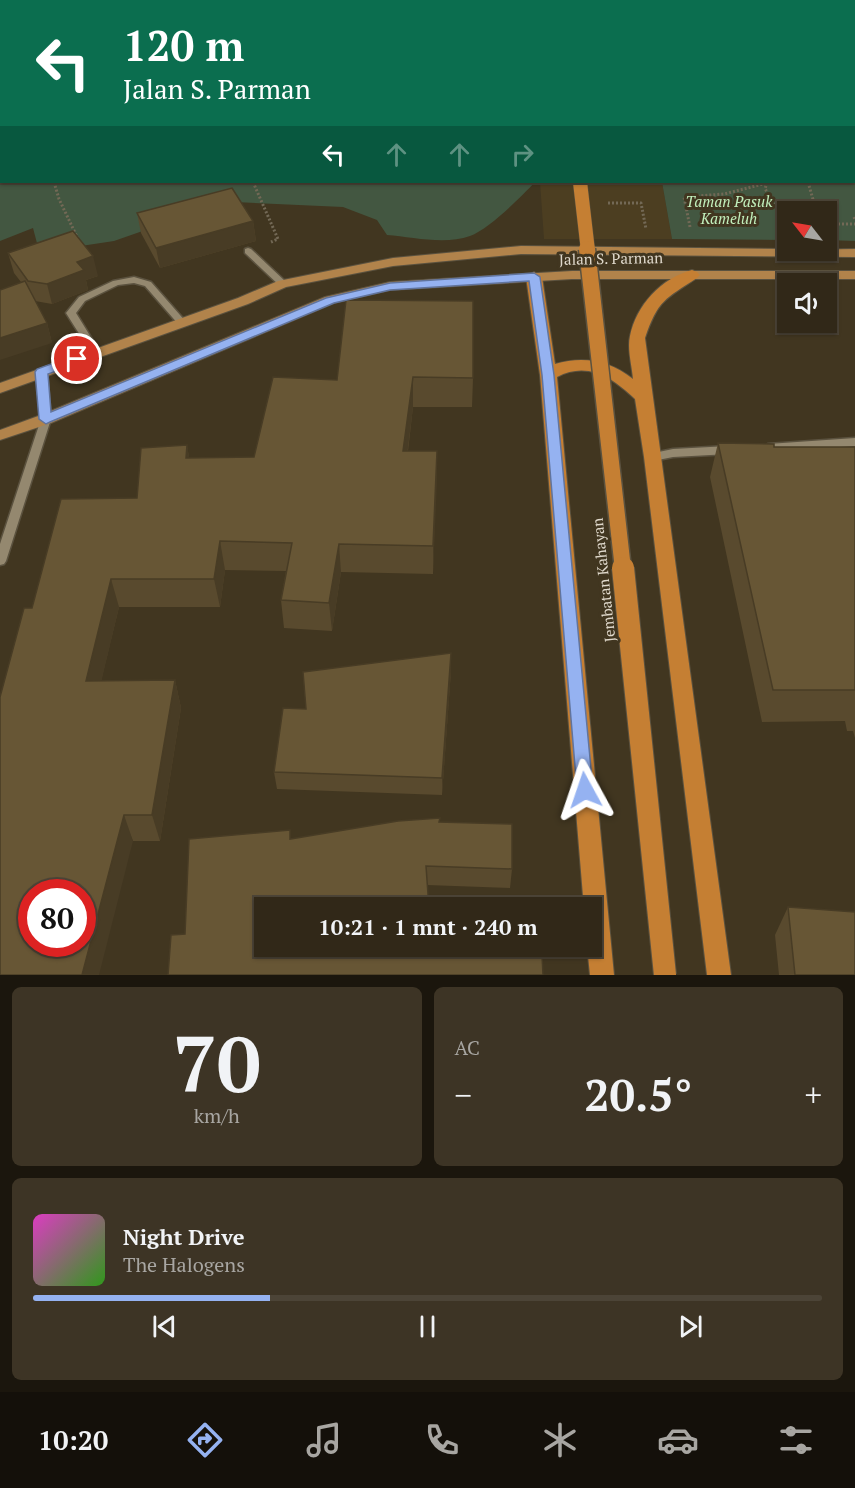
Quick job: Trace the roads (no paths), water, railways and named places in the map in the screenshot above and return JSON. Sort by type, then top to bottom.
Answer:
[{"type":"highway","name":"Jembatan Kahayan","points":[[580,183],[636,686],[665,975]]},
{"type":"highway","points":[[692,274],[658,296],[646,312],[637,338],[719,975]]},
{"type":"highway","points":[[534,277],[548,375],[602,975]]},
{"type":"highway","points":[[548,375],[558,367],[577,364],[590,365],[616,373],[627,380],[643,397]]},
{"type":"main road","name":"Jalan S. Parman","points":[[0,388],[95,352],[243,302],[283,284],[393,262],[521,250],[855,253]]},
{"type":"main road","name":"Jalan S. Parman","points":[[0,435],[46,419],[330,300],[390,286],[534,277],[692,274],[855,275]]},
{"type":"street","points":[[248,251],[283,284]]},
{"type":"street","points":[[95,352],[70,313],[82,299],[117,283],[134,280],[148,284],[182,323]]},
{"type":"street","points":[[0,561],[46,419],[42,372]]},
{"type":"street","points":[[653,457],[673,453],[855,442]]},
{"type":"park label","name":"Taman Pasuk Kameluh","points":[[729,210]]}]
